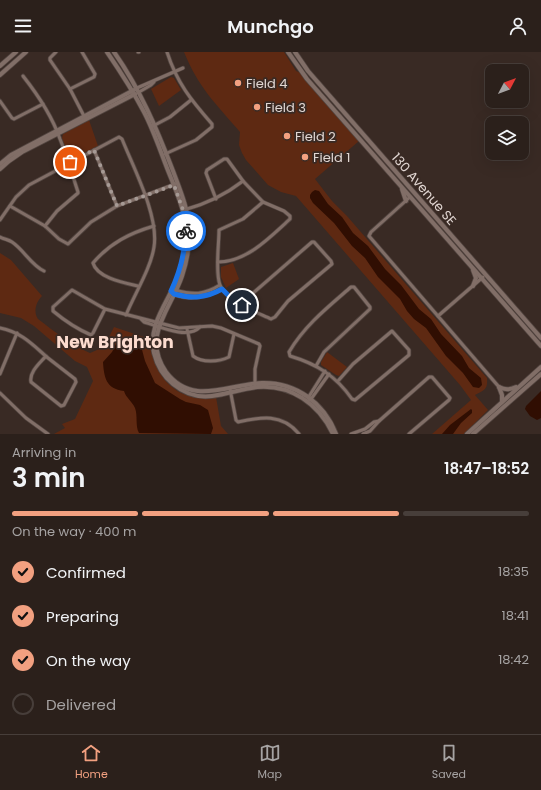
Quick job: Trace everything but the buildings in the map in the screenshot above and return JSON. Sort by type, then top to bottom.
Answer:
[{"type":"main road","points":[[0,66],[16,52]]},
{"type":"main road","points":[[0,75],[26,52]]},
{"type":"main road","points":[[107,52],[153,126]]},
{"type":"main road","points":[[114,52],[138,90],[175,184],[189,230],[189,248],[182,277],[158,324],[156,342],[159,358],[167,372],[173,379],[189,390],[197,391],[230,391],[270,383],[284,386],[309,398],[328,417],[336,434]]},
{"type":"main road","name":"130 Avenue SE","points":[[288,52],[312,84],[541,346]]},
{"type":"main road","points":[[295,52],[295,63],[299,63],[316,84],[327,92]]},
{"type":"main road","name":"130 Avenue SE","points":[[295,52],[308,71],[541,338]]},
{"type":"main road","points":[[0,164],[11,154],[138,90]]},
{"type":"main road","points":[[0,169],[22,152],[57,132]]},
{"type":"main road","points":[[399,184],[406,201]]},
{"type":"main road","points":[[406,184],[410,197],[417,199],[445,228]]},
{"type":"main road","points":[[469,263],[476,276],[476,281],[473,286]]},
{"type":"main road","name":"130 Avenue SE","points":[[520,322],[541,350]]},
{"type":"main road","points":[[467,434],[541,367]]},
{"type":"main road","points":[[473,434],[541,374]]},
{"type":"main road","points":[[499,387],[504,390],[509,390],[518,387]]},
{"type":"main road","points":[[499,387],[502,395],[502,402]]},
{"type":"main road","points":[[309,398],[325,418],[333,434]]},
{"type":"street","points":[[56,52],[50,60],[70,89],[85,118]]},
{"type":"street","points":[[70,89],[94,77],[96,74],[82,52]]},
{"type":"street","points":[[164,154],[196,140],[212,127],[212,124],[191,100],[179,82],[167,52]]},
{"type":"street","points":[[138,90],[151,85],[174,71],[183,68]]},
{"type":"street","points":[[23,76],[43,104],[57,132],[78,193],[57,212],[45,226]]},
{"type":"street","points":[[0,100],[14,119],[43,104]]},
{"type":"street","points":[[153,126],[170,117],[191,100]]},
{"type":"street","points":[[0,220],[22,190],[119,137],[122,139],[150,208],[154,226],[154,247],[151,257],[126,315]]},
{"type":"street","points":[[94,150],[117,206]]},
{"type":"street","points":[[216,199],[206,173],[207,170],[224,159],[227,159],[243,181],[263,202],[284,211],[290,216],[290,219],[251,252],[234,260],[218,262]]},
{"type":"street","points":[[184,210],[216,199],[226,194],[243,181]]},
{"type":"street","points":[[10,206],[45,226],[59,239],[68,244],[72,242],[91,222],[117,206],[175,184]]},
{"type":"street","points":[[410,197],[371,232],[369,236],[499,387]]},
{"type":"street","points":[[243,305],[252,294],[312,242],[314,242],[332,264],[288,302],[275,317],[271,319],[243,305],[230,297],[220,285],[218,270],[219,230],[243,219],[263,202]]},
{"type":"street","points":[[138,286],[103,275],[94,268],[93,263],[108,247],[129,235],[154,226]]},
{"type":"street","points":[[0,237],[11,241],[21,249],[38,268],[44,271]]},
{"type":"street","points":[[118,241],[120,245]]},
{"type":"street","points":[[438,316],[486,274]]},
{"type":"street","points":[[174,292],[194,294],[212,290],[220,285]]},
{"type":"street","points":[[316,366],[324,352],[370,309],[354,287],[351,287],[311,321],[289,352],[290,356],[308,361],[316,366],[325,371],[338,381],[352,399],[355,400],[409,355],[409,350],[392,331],[354,364],[338,381]]},
{"type":"street","points":[[174,292],[188,298],[196,298],[206,297],[222,289]]},
{"type":"street","points":[[106,310],[94,333],[91,335],[60,317],[53,311],[53,307],[72,290],[74,290],[106,310],[145,319],[172,331],[187,331],[196,326],[212,326],[221,328],[259,344],[260,346],[255,369],[255,386]]},
{"type":"street","points":[[0,328],[17,333],[28,340],[75,379],[76,382],[64,405],[61,406],[31,382],[30,378],[35,368],[46,356]]},
{"type":"street","points":[[187,331],[193,356],[195,358],[208,361],[229,357],[234,334]]},
{"type":"street","points":[[0,374],[17,333]]},
{"type":"street","points":[[309,398],[325,371]]},
{"type":"street","points":[[309,398],[329,374]]},
{"type":"street","points":[[351,434],[365,432],[429,377],[432,377],[450,398],[409,434]]},
{"type":"street","points":[[230,391],[236,420],[238,422],[257,418],[272,418],[293,427],[299,434]]},
{"type":"street","points":[[0,393],[26,418],[48,434]]},
{"type":"shaded area","points":[[184,52],[284,52],[296,71],[301,73],[359,141],[315,179],[332,201],[347,216],[487,378],[486,387],[483,391],[475,395],[488,410],[464,434],[432,434],[471,400],[460,385],[296,196],[281,192],[268,185],[246,160],[239,145],[240,132],[215,104],[195,75]]},
{"type":"shaded area","points":[[171,77],[174,78],[181,90],[159,106],[151,89]]},
{"type":"shaded area","points":[[89,120],[98,146],[70,159],[62,138],[63,134]]},
{"type":"shaded area","points":[[315,190],[319,191],[328,204],[342,217],[353,233],[368,246],[385,269],[401,285],[419,309],[431,319],[441,334],[462,356],[469,368],[481,378],[482,385],[479,388],[473,387],[463,373],[446,356],[426,328],[414,319],[400,299],[378,277],[365,258],[352,246],[334,223],[313,203],[310,195]]},
{"type":"shaded area","points":[[0,253],[11,260],[42,296],[36,307],[36,316],[38,319],[70,342],[90,353],[104,347],[114,327],[150,339],[151,349],[158,369],[170,385],[187,395],[216,397],[221,426],[228,434],[54,434],[65,428],[62,424],[75,419],[93,381],[87,367],[75,361],[34,326],[21,318],[0,313]]},
{"type":"shaded area","points":[[233,263],[239,279],[226,288],[221,277],[221,267]]},
{"type":"shaded area","points":[[121,338],[137,341],[141,346],[145,361],[155,383],[180,399],[200,405],[208,410],[213,428],[211,434],[139,433],[134,406],[124,391],[113,388],[110,385],[104,373],[103,362]]},
{"type":"shaded area","points":[[327,352],[347,367],[339,376],[321,365],[321,362]]},
{"type":"shaded area","points":[[541,391],[541,418],[537,420],[530,416],[525,409],[526,406]]},
{"type":"shaded area","points":[[471,409],[472,413],[461,423],[453,434],[442,434],[450,425]]},
{"type":"way so far","points":[[70,162],[94,150],[117,206],[174,185],[183,210],[186,231]]},
{"type":"place","name":"Field 4","points":[[238,83]]},
{"type":"place","name":"Field 3","points":[[257,107]]},
{"type":"place","name":"Field 2","points":[[287,136]]},
{"type":"place","name":"Field 1","points":[[305,157]]},
{"type":"district","name":"New Brighton","points":[[115,342]]},
{"type":"route","points":[[186,231],[185,246],[180,271],[171,291],[174,294],[188,298],[196,298],[206,297],[222,289],[230,297],[242,305]]}]
